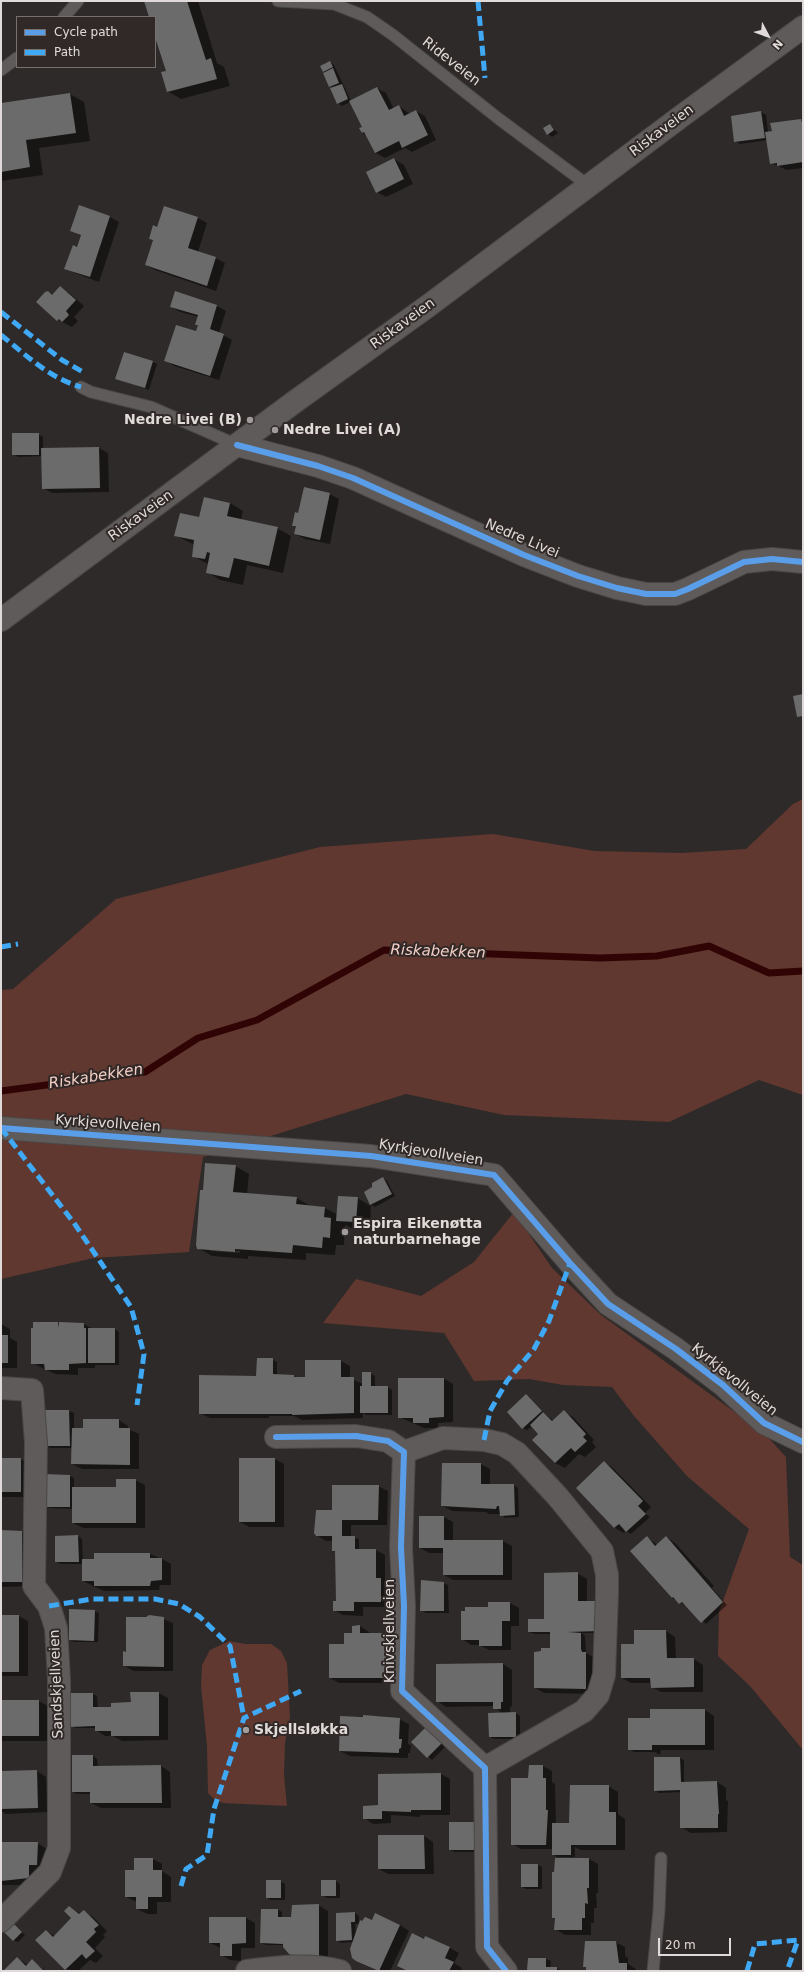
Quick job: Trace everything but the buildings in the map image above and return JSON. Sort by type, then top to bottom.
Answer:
[{"type":"street","name":"Riskaveien","points":[[1,620],[236,445],[441,297],[803,27]]},
{"type":"street","name":"Nedre Livei","points":[[236,445],[318,466],[353,478],[524,555],[578,576],[617,588],[646,594],[675,594],[744,562],[772,558],[803,562]]},
{"type":"street","name":"Kyrkjevollveien","points":[[1,1128],[371,1156],[494,1175],[570,1263],[608,1304],[676,1350],[724,1385],[764,1423],[803,1442]]},
{"type":"street","name":"Sandskjellveien","points":[[1,1388],[32,1390],[36,1444],[34,1586],[49,1606],[56,1628],[59,1680],[60,1790],[59,1848],[50,1872],[1,1921]]},
{"type":"street","points":[[276,1437],[356,1436],[388,1441],[404,1452],[443,1438],[484,1440],[502,1444],[517,1452],[558,1497],[602,1551],[608,1575],[604,1675],[598,1695],[584,1711],[485,1768],[487,1947],[506,1971]]},
{"type":"street","name":"Knivskjellveien","points":[[404,1452],[402,1547],[404,1606],[402,1690],[485,1768]]},
{"type":"street","points":[[246,1971],[272,1967],[326,1967],[340,1971]]},
{"type":"lane","points":[[65,16],[78,1]]},
{"type":"lane","name":"Rideveien","points":[[278,1],[334,4],[367,17],[393,35],[499,119],[589,186]]},
{"type":"lane","points":[[1,70],[16,59]]},
{"type":"lane","points":[[81,387],[91,392],[151,407],[236,445]]},
{"type":"lane","points":[[654,1971],[659,1911],[661,1858]]},
{"type":"shaded area","points":[[803,799],[803,1095],[759,1080],[669,1122],[504,1115],[406,1094],[203,1157],[189,1252],[94,1258],[1,1279],[1,990],[13,989],[116,899],[320,847],[493,834],[595,851],[682,853],[746,849],[793,804]]},
{"type":"shaded area","points":[[514,1212],[552,1268],[601,1315],[765,1434],[786,1457],[790,1557],[803,1565],[803,1750],[750,1686],[718,1656],[719,1612],[749,1529],[687,1476],[634,1416],[612,1387],[563,1385],[529,1379],[474,1381],[444,1333],[323,1323],[356,1279],[421,1296],[474,1262]]},
{"type":"shaded area","name":"Skjellsløkka","points":[[229,1641],[245,1644],[271,1644],[281,1651],[287,1663],[290,1717],[285,1743],[284,1775],[287,1806],[224,1803],[215,1800],[208,1793],[207,1746],[201,1686],[202,1665],[210,1650]]},
{"type":"waterway","name":"Riskabekken","points":[[1,1091],[145,1072],[198,1038],[257,1020],[384,950],[600,958],[657,956],[709,946],[769,973],[803,971]]},
{"type":"marked path","points":[[478,1],[485,78]]},
{"type":"marked path","points":[[1,312],[62,360],[83,372]]},
{"type":"marked path","points":[[1,335],[48,372],[69,383],[81,387]]},
{"type":"marked path","points":[[1,947],[18,944]]},
{"type":"marked path","points":[[1,1128],[74,1223],[131,1307],[144,1354],[137,1405]]},
{"type":"marked path","points":[[484,1440],[490,1411],[507,1381],[534,1349],[549,1321],[570,1263]]},
{"type":"marked path","points":[[49,1606],[92,1599],[155,1599],[179,1604],[200,1617],[230,1646],[244,1718]]},
{"type":"marked path","points":[[181,1886],[186,1869],[207,1855],[214,1809],[244,1718],[301,1691]]},
{"type":"marked path","points":[[747,1971],[755,1944],[798,1940],[787,1971]]},
{"type":"cycle path","points":[[237,445],[318,466],[353,478],[524,555],[578,576],[617,588],[646,594],[675,594],[744,562],[772,559],[803,562]]},
{"type":"cycle path","points":[[1,1128],[371,1156],[494,1175],[570,1263],[608,1304],[676,1349],[723,1385],[764,1423],[803,1442]]},
{"type":"cycle path","points":[[276,1437],[356,1436],[388,1441],[404,1452],[401,1547],[404,1606],[402,1691],[485,1768],[487,1947],[506,1971]]},
{"type":"place","name":"Nedre Livei (B)","points":[[250,420]]},
{"type":"place","name":"Nedre Livei (A)","points":[[275,430]]},
{"type":"place","name":"Espira Eikenøtta naturbarnehage","points":[[345,1232]]},
{"type":"place","name":"Skjellsløkka","points":[[246,1730]]}]
